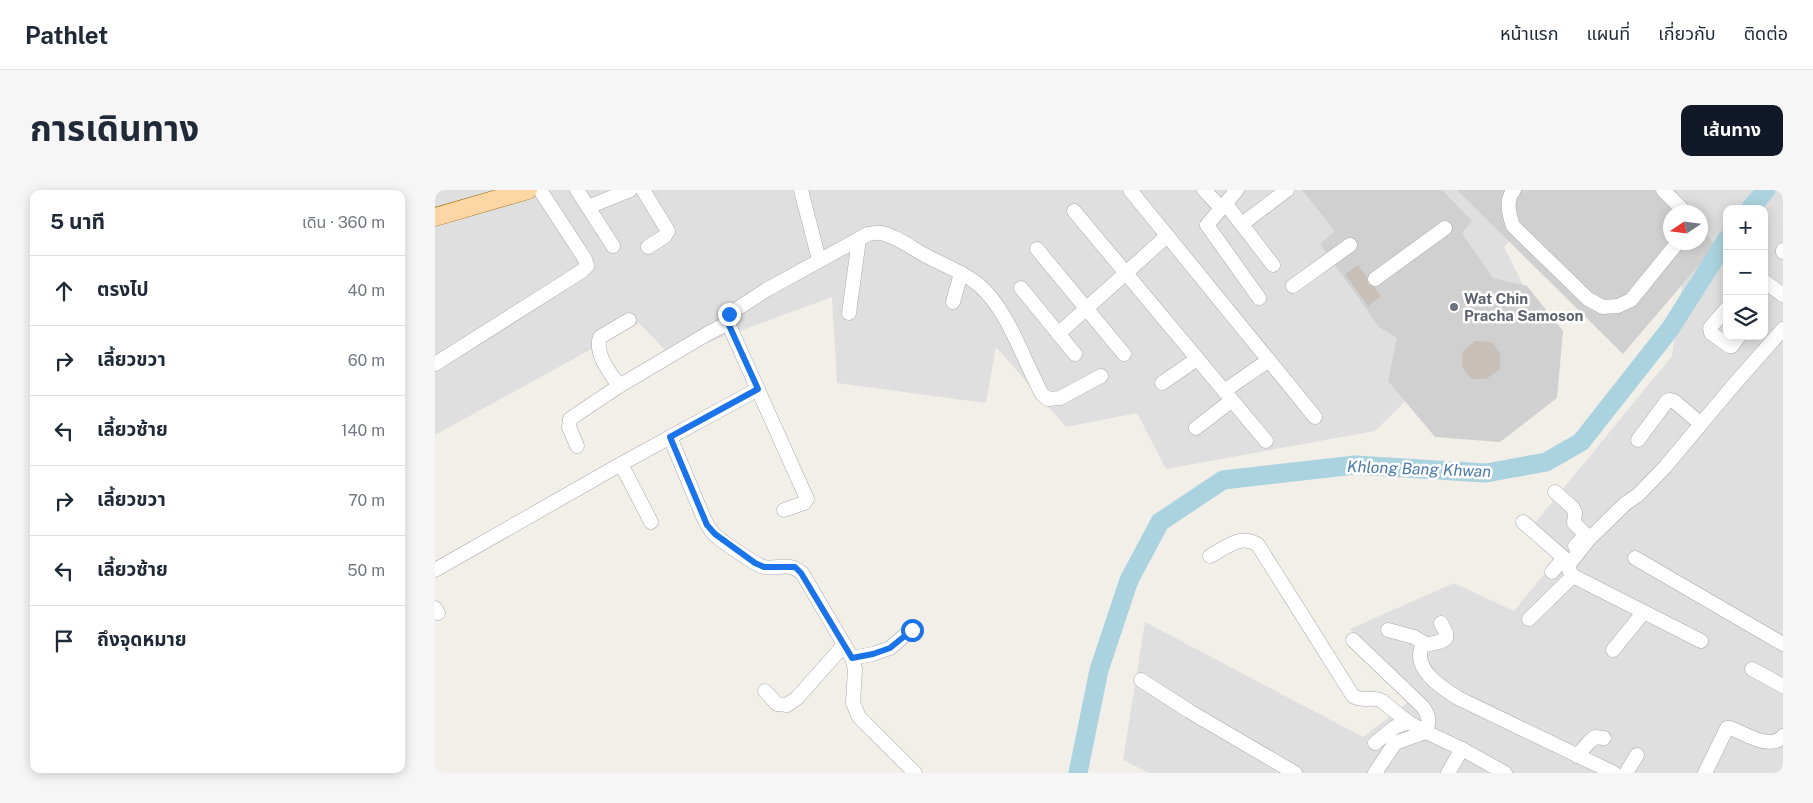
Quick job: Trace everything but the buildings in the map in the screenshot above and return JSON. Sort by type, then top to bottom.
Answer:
[{"type":"main road","points":[[435,216],[491,195],[528,190]]},
{"type":"street","points":[[435,364],[583,271],[587,266],[585,259],[540,190]]},
{"type":"street","points":[[577,190],[613,246]]},
{"type":"street","points":[[588,207],[630,190]]},
{"type":"street","points":[[643,190],[668,231],[665,236],[648,247]]},
{"type":"street","points":[[801,190],[819,260]]},
{"type":"street","points":[[1130,190],[1315,417]]},
{"type":"street","points":[[1203,190],[1242,224],[1273,265]]},
{"type":"street","points":[[1237,190],[1207,225],[1259,298]]},
{"type":"street","points":[[1242,224],[1287,190]]},
{"type":"street","points":[[1663,190],[1678,205]]},
{"type":"street","points":[[1508,192],[1508,212],[1513,226],[1587,299],[1603,307],[1617,306],[1631,300],[1672,250]]},
{"type":"street","points":[[1074,211],[1266,441]]},
{"type":"street","points":[[1375,280],[1445,228]]},
{"type":"street","points":[[784,510],[804,503],[807,499],[728,323],[729,314],[766,290],[868,234],[879,233],[902,242],[978,284],[989,295],[1014,336],[1042,394],[1048,399],[1060,398],[1101,376]]},
{"type":"street","points":[[1058,334],[1167,236]]},
{"type":"street","points":[[849,313],[859,239]]},
{"type":"street","points":[[1293,286],[1350,244]]},
{"type":"street","points":[[1037,249],[1123,354]]},
{"type":"street","points":[[953,302],[961,273]]},
{"type":"street","points":[[1768,284],[1783,296]]},
{"type":"street","points":[[1021,288],[1075,354]]},
{"type":"street","points":[[1723,313],[1710,328],[1711,333],[1729,346],[1732,346],[1736,340]]},
{"type":"street","points":[[619,386],[599,351],[598,342],[600,337],[629,320]]},
{"type":"street","points":[[577,446],[569,427],[570,419],[619,386],[728,323]]},
{"type":"street","points":[[1529,619],[1590,538],[1616,512],[1650,484],[1783,329]]},
{"type":"street","points":[[1162,383],[1197,359]]},
{"type":"street","points":[[1197,428],[1228,396],[1269,360]]},
{"type":"street","points":[[435,570],[621,464],[758,389]]},
{"type":"street","points":[[1638,440],[1667,401],[1670,400],[1675,401],[1701,424]]},
{"type":"street","points":[[670,437],[707,525],[715,534],[755,563],[764,567],[795,567],[801,573],[852,658],[855,669],[853,702],[859,718],[915,773]]},
{"type":"street","points":[[621,464],[651,522]]},
{"type":"street","points":[[1552,572],[1569,566],[1585,535],[1574,522],[1575,513],[1573,508],[1555,492]]},
{"type":"street","points":[[1523,522],[1569,566],[1643,612],[1701,641]]},
{"type":"street","points":[[1210,556],[1243,540],[1251,540],[1257,545],[1353,696],[1359,700],[1378,699],[1382,701],[1408,722],[1505,773]]},
{"type":"street","points":[[1635,558],[1783,644]]},
{"type":"street","points":[[1613,650],[1643,612]]},
{"type":"street","points":[[1388,630],[1414,636],[1426,644],[1437,644],[1446,638],[1446,633],[1441,623]]},
{"type":"street","points":[[852,658],[890,648],[912,630]]},
{"type":"street","points":[[1353,640],[1423,707],[1428,714],[1429,722],[1426,732]]},
{"type":"street","points":[[1426,644],[1422,646],[1420,651],[1423,666],[1439,685],[1458,698],[1615,773]]},
{"type":"street","points":[[765,691],[777,704],[787,705],[797,698],[844,645]]},
{"type":"street","points":[[1752,669],[1783,686]]},
{"type":"street","points":[[1141,680],[1189,711],[1295,773]]},
{"type":"street","points":[[1375,743],[1395,727],[1408,722]]},
{"type":"street","points":[[1705,773],[1728,728],[1767,742],[1778,741],[1783,736]]},
{"type":"street","points":[[1375,773],[1395,743],[1426,732]]},
{"type":"street","points":[[1577,756],[1595,737],[1604,738]]},
{"type":"street","points":[[1448,773],[1462,749]]},
{"type":"street","points":[[1626,773],[1637,755]]},
{"type":"shaded area","points":[[435,190],[1560,190],[1504,247],[1523,285],[1375,431],[1166,469],[1137,413],[1066,427],[996,347],[986,403],[837,383],[832,297],[671,356],[639,323],[435,435]]},
{"type":"shaded area","name":"Wat Chin Pracha Samoson","points":[[1302,190],[1442,190],[1472,221],[1462,233],[1493,278],[1527,286],[1563,331],[1557,398],[1500,442],[1435,437],[1388,381],[1397,338],[1379,327],[1320,244],[1335,231]]},
{"type":"shaded area","points":[[1457,190],[1675,190],[1686,205],[1663,205],[1663,250],[1708,250],[1708,236],[1715,246],[1623,354]]},
{"type":"shaded area","points":[[1666,190],[1783,190],[1783,773],[1149,773],[1123,760],[1145,622],[1363,737],[1407,703],[1350,629],[1454,583],[1514,611],[1554,562],[1535,523],[1672,356],[1687,250],[1708,250],[1708,205],[1676,205]]},
{"type":"waterway","name":"Khlong Bang Khwan","points":[[1753,205],[1766,190]]},
{"type":"waterway","name":"Khlong Bang Khwan","points":[[1078,773],[1099,670],[1129,580],[1160,522],[1223,480],[1355,465],[1486,473],[1546,462],[1581,442],[1670,329],[1723,245]]},
{"type":"place","name":"Wat Chin Pracha Samoson","points":[[1454,307]]},
{"type":"route","points":[[729,314],[728,323],[758,389],[670,437],[707,525],[715,534],[755,563],[764,567],[795,567],[801,573],[852,658],[890,648],[912,630]]}]
